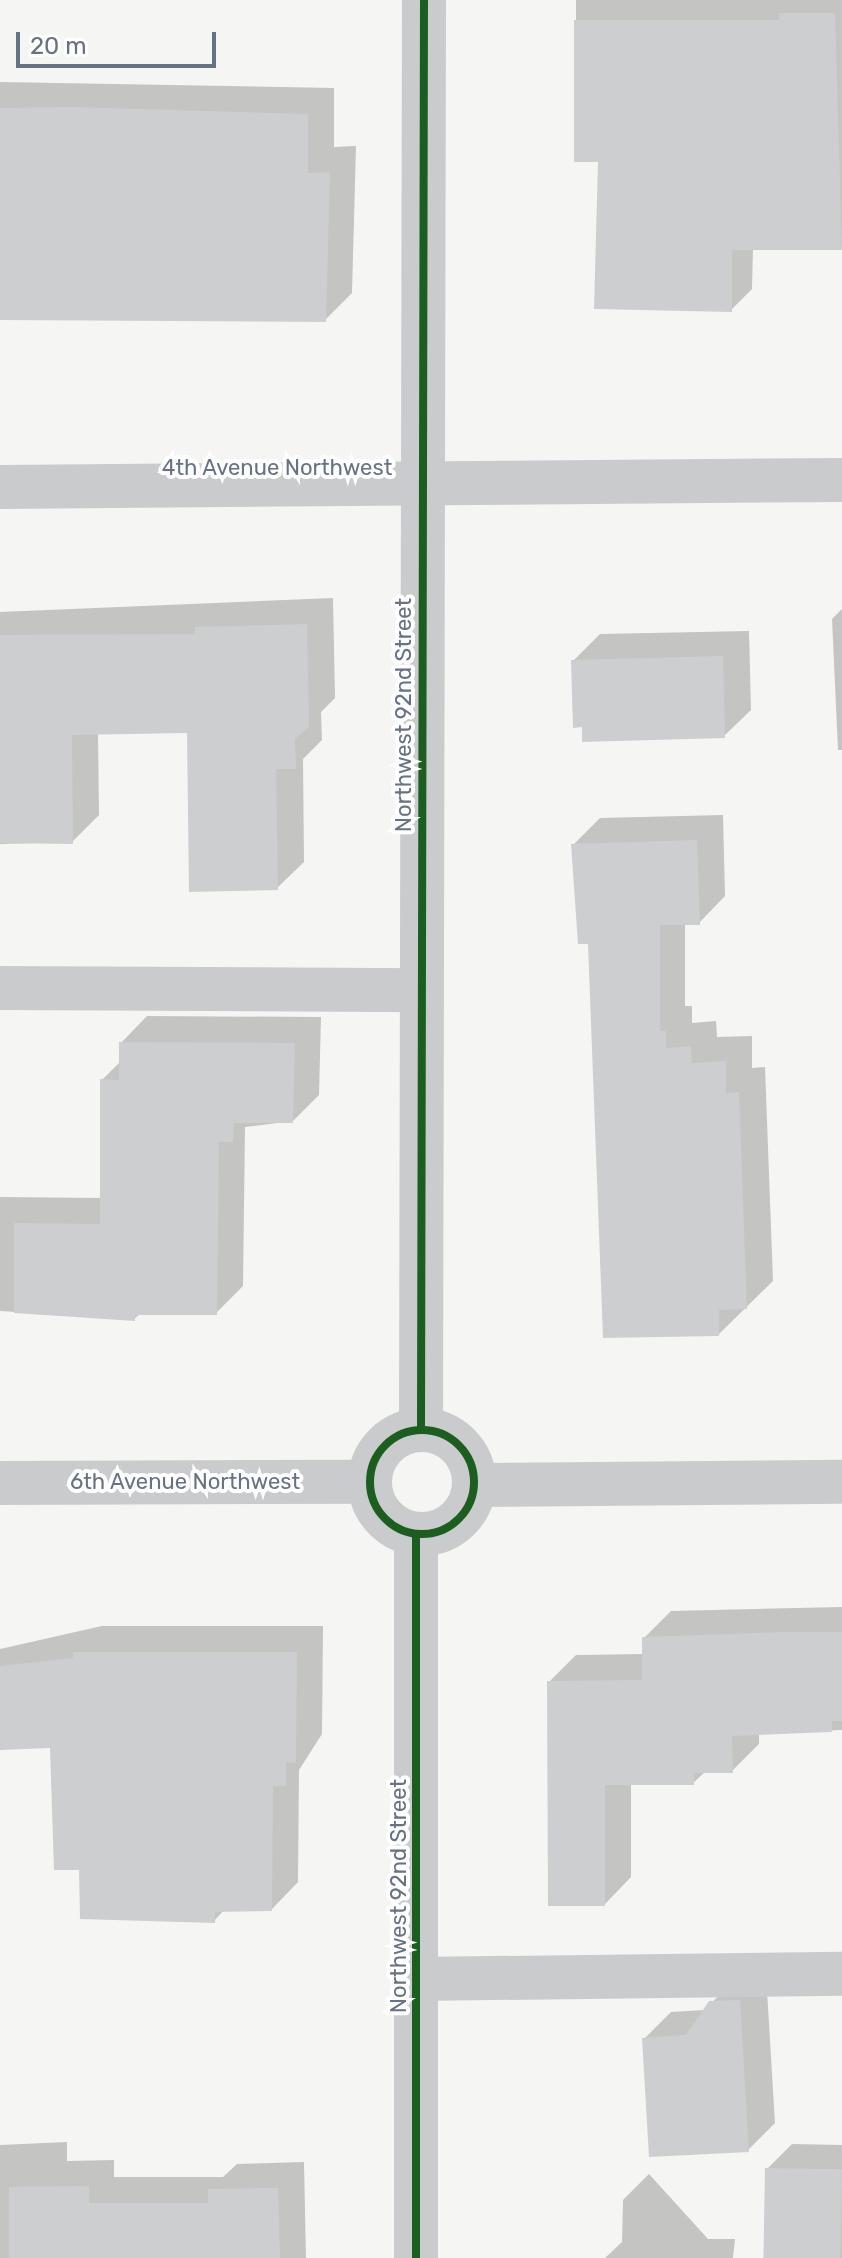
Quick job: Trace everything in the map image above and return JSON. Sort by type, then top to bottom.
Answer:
[{"type":"street","name":"Northwest 92nd Street","points":[[421,1430],[424,0]]},
{"type":"street","name":"4th Avenue Northwest","points":[[0,487],[423,486],[842,480]]},
{"type":"street","points":[[0,988],[421,990]]},
{"type":"street","points":[[421,1430],[459,1445],[474,1485],[454,1525],[416,1534],[389,1523],[370,1482],[383,1447],[421,1430]]},
{"type":"street","name":"6th Avenue Northwest","points":[[0,1483],[370,1482]]},
{"type":"street","points":[[474,1485],[842,1482]]},
{"type":"street","name":"Northwest 92nd Street","points":[[416,1534],[416,2258]]},
{"type":"street","points":[[417,1979],[842,1974]]},
{"type":"building","points":[[779,13],[835,13],[842,250],[732,250],[732,312],[594,309],[598,162],[574,162],[574,20],[779,20]]},
{"type":"building","points":[[72,107],[308,114],[308,173],[330,172],[326,322],[0,320],[0,108]]},
{"type":"building","points":[[307,624],[309,727],[295,739],[296,769],[276,769],[278,890],[189,892],[187,733],[72,735],[73,844],[0,843],[0,635],[195,634],[195,627]]},
{"type":"building","points":[[723,656],[725,738],[582,742],[582,727],[573,728],[571,660]]},
{"type":"building","points":[[697,840],[700,925],[660,925],[660,1031],[666,1031],[666,1048],[691,1046],[692,1063],[726,1061],[726,1093],[739,1092],[747,1309],[719,1310],[719,1336],[603,1338],[588,944],[578,944],[571,844]]},
{"type":"building","points":[[119,1042],[295,1043],[293,1123],[234,1123],[233,1142],[219,1142],[217,1315],[135,1315],[135,1321],[14,1313],[14,1223],[100,1224],[100,1079],[119,1080]]},
{"type":"building","points":[[842,1632],[842,1721],[832,1721],[832,1732],[732,1736],[733,1773],[694,1773],[694,1785],[605,1785],[605,1906],[548,1906],[547,1681],[642,1680],[642,1637]]},
{"type":"building","points":[[73,1652],[297,1652],[296,1763],[286,1762],[286,1786],[273,1786],[272,1911],[215,1912],[215,1923],[80,1919],[79,1870],[54,1870],[50,1748],[0,1750],[0,1666],[73,1658]]},
{"type":"building","points":[[740,2000],[749,2152],[649,2157],[642,2038],[686,2035],[709,2001]]},
{"type":"building","points":[[765,2168],[842,2169],[840,2258],[763,2258]]},
{"type":"building","points":[[89,2186],[89,2203],[208,2203],[208,2189],[278,2188],[280,2258],[9,2258],[9,2187]]},
{"type":"cycle path","points":[[421,1430],[424,0]]},
{"type":"cycle path","points":[[422,1430],[442,1434],[459,1445],[470,1462],[474,1482],[470,1502],[459,1519],[442,1530],[422,1534],[402,1530],[385,1519],[374,1502],[370,1482],[374,1462],[385,1445],[402,1434],[422,1430]]},
{"type":"cycle path","points":[[416,1534],[416,2258]]}]
